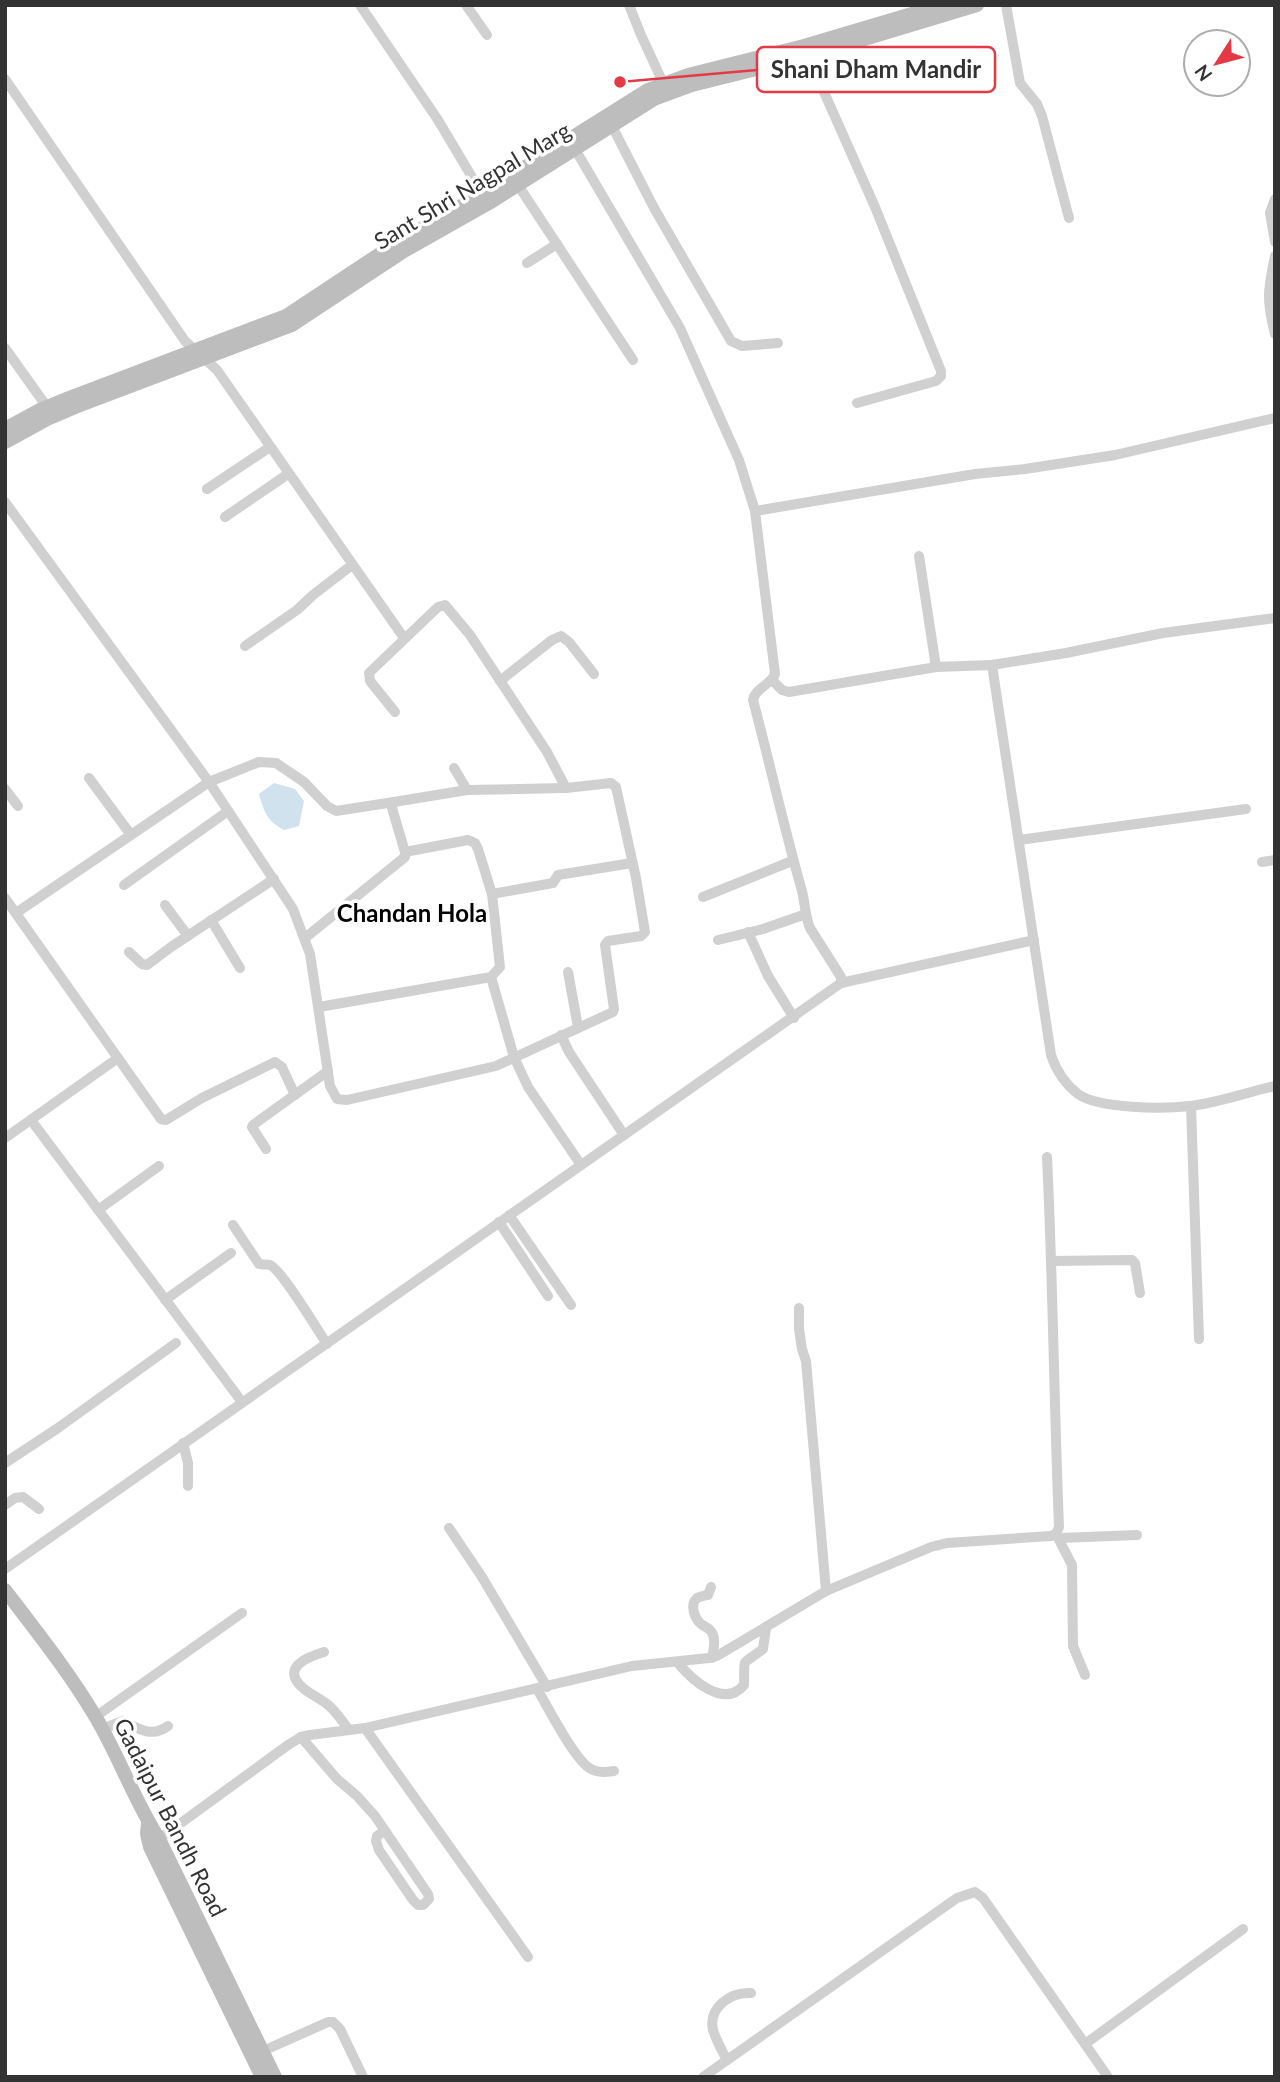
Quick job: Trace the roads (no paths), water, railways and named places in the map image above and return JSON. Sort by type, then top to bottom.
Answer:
[{"type":"main road","name":"Sant Shri Nagpal Marg","points":[[5,442],[47,419],[286,316],[398,242],[482,194],[634,98],[898,12],[942,5]]},
{"type":"main road","name":"Sant Shri Nagpal Marg","points":[[5,429],[47,407],[129,374],[200,355],[292,325],[404,251],[612,126],[666,88],[808,56],[977,5]]},
{"type":"main road","name":"Gadaipur Bandh Road","points":[[5,1590],[62,1667],[99,1723],[275,2077]]},
{"type":"main road","points":[[148,1824],[150,1847],[262,2077]]},
{"type":"street","points":[[360,5],[438,120],[482,194]]},
{"type":"street","points":[[466,5],[487,35]]},
{"type":"street","points":[[629,5],[666,88]]},
{"type":"street","points":[[1006,5],[1020,83],[1037,104],[1042,116],[1069,218]]},
{"type":"street","points":[[808,56],[875,207],[942,376],[936,382],[857,403]]},
{"type":"street","points":[[5,79],[185,341],[217,370],[404,639]]},
{"type":"street","points":[[612,126],[654,208],[731,341],[742,346],[778,343]]},
{"type":"street","points":[[575,149],[680,328],[739,460],[755,511],[775,674],[772,680],[756,692],[753,700],[810,928],[841,977],[841,983]]},
{"type":"street","points":[[519,184],[633,360]]},
{"type":"street","points":[[1275,199],[1270,213],[1275,242]]},
{"type":"street","points":[[527,263],[557,244]]},
{"type":"street","points":[[1275,256],[1268,295],[1275,334]]},
{"type":"street","points":[[5,348],[47,407]]},
{"type":"street","points":[[755,511],[975,474],[1115,456],[1275,418]]},
{"type":"street","points":[[207,489],[270,447]]},
{"type":"street","points":[[225,517],[288,474]]},
{"type":"street","points":[[5,502],[209,782],[293,909],[310,954],[328,1072],[332,1091],[337,1099],[341,1101],[492,1067],[611,1013],[614,1009],[606,944],[612,940],[641,936],[645,932],[614,784],[467,790],[336,811],[327,806],[304,782],[271,762],[259,762],[209,782],[16,914]]},
{"type":"street","points":[[919,556],[936,667]]},
{"type":"street","points":[[245,646],[297,610],[352,565]]},
{"type":"street","points":[[395,712],[370,681],[369,673],[439,607],[448,606],[547,752],[566,788]]},
{"type":"street","points":[[772,680],[782,690],[789,692],[936,667],[992,665],[1163,633],[1275,618]]},
{"type":"street","points":[[500,681],[552,640],[561,636],[569,642],[594,674]]},
{"type":"street","points":[[992,665],[1051,1055],[1056,1068],[1079,1095],[1099,1104],[1191,1106],[1275,1086]]},
{"type":"street","points":[[454,768],[467,790]]},
{"type":"street","points":[[89,778],[131,835]]},
{"type":"street","points":[[5,789],[18,806]]},
{"type":"street","points":[[305,938],[401,861],[405,852],[393,808],[394,802]]},
{"type":"street","points":[[1019,840],[1245,809]]},
{"type":"street","points":[[124,885],[228,810]]},
{"type":"street","points":[[319,1007],[491,977],[500,967],[492,894],[475,843],[468,840],[405,852]]},
{"type":"street","points":[[1262,862],[1275,860]]},
{"type":"street","points":[[703,897],[792,861]]},
{"type":"street","points":[[492,894],[553,883],[558,875],[632,863]]},
{"type":"street","points":[[129,953],[147,965],[274,879]]},
{"type":"street","points":[[5,898],[159,1118],[163,1120],[275,1062],[282,1067],[295,1095]]},
{"type":"street","points":[[165,905],[188,936]]},
{"type":"street","points":[[718,940],[806,914]]},
{"type":"street","points":[[211,920],[240,968]]},
{"type":"street","points":[[748,932],[768,975],[794,1018]]},
{"type":"street","points":[[5,1569],[841,983],[1034,940]]},
{"type":"street","points":[[568,972],[578,1027]]},
{"type":"street","points":[[491,977],[514,1057],[528,1087],[580,1165]]},
{"type":"street","points":[[561,1035],[569,1052],[624,1135]]},
{"type":"street","points":[[5,1138],[118,1058]]},
{"type":"street","points":[[265,1149],[252,1128],[253,1125],[328,1072]]},
{"type":"street","points":[[1191,1106],[1199,1339]]},
{"type":"street","points":[[31,1120],[242,1402]]},
{"type":"street","points":[[1047,1157],[1058,1536],[1072,1565],[1073,1646],[1085,1675]]},
{"type":"street","points":[[98,1210],[159,1166]]},
{"type":"street","points":[[509,1215],[571,1305]]},
{"type":"street","points":[[499,1222],[548,1296]]},
{"type":"street","points":[[233,1225],[259,1264],[272,1266],[298,1298],[327,1345]]},
{"type":"street","points":[[165,1300],[231,1253]]},
{"type":"street","points":[[1052,1261],[1128,1258],[1135,1263],[1140,1293]]},
{"type":"street","points":[[800,1308],[799,1329],[806,1361],[826,1591]]},
{"type":"street","points":[[5,1463],[176,1342]]},
{"type":"street","points":[[183,1443],[188,1463],[188,1486]]},
{"type":"street","points":[[5,1505],[19,1497],[39,1509]]},
{"type":"street","points":[[449,1528],[482,1577],[578,1757],[587,1766],[602,1772],[614,1771]]},
{"type":"street","points":[[159,1839],[301,1737],[365,1728],[632,1666],[712,1658],[826,1591],[938,1545],[1051,1536],[1137,1535]]},
{"type":"street","points":[[711,1587],[708,1595],[697,1598],[694,1602],[693,1611],[700,1623],[713,1634],[712,1658]]},
{"type":"street","points":[[99,1723],[242,1613]]},
{"type":"street","points":[[678,1663],[690,1677],[716,1693],[724,1695],[738,1692],[744,1685],[743,1664],[763,1649],[766,1628]]},
{"type":"street","points":[[324,1651],[302,1660],[294,1671],[294,1676],[301,1687],[332,1709],[349,1730]]},
{"type":"street","points":[[99,1723],[123,1721],[143,1732],[162,1731],[168,1726]]},
{"type":"street","points":[[365,1728],[528,1957]]},
{"type":"street","points":[[301,1737],[337,1779],[368,1808],[428,1894],[429,1899],[425,1904],[418,1905],[413,1900],[379,1850],[377,1836],[384,1831]]},
{"type":"street","points":[[703,2077],[957,1898],[975,1892],[983,1898],[1108,2077]]},
{"type":"street","points":[[1085,2044],[1243,1929]]},
{"type":"street","points":[[727,2060],[714,2032],[714,2016],[729,1997],[737,1993],[751,1993]]},
{"type":"street","points":[[263,2051],[333,2022],[340,2029],[363,2077]]},
{"type":"water","points":[[274,783],[295,789],[304,801],[299,826],[284,830],[267,815],[259,794]]},
{"type":"place","name":"Shani Dham Mandir","points":[[620,82]]},
{"type":"district","name":"Chandan Hola","points":[[412,912]]}]
